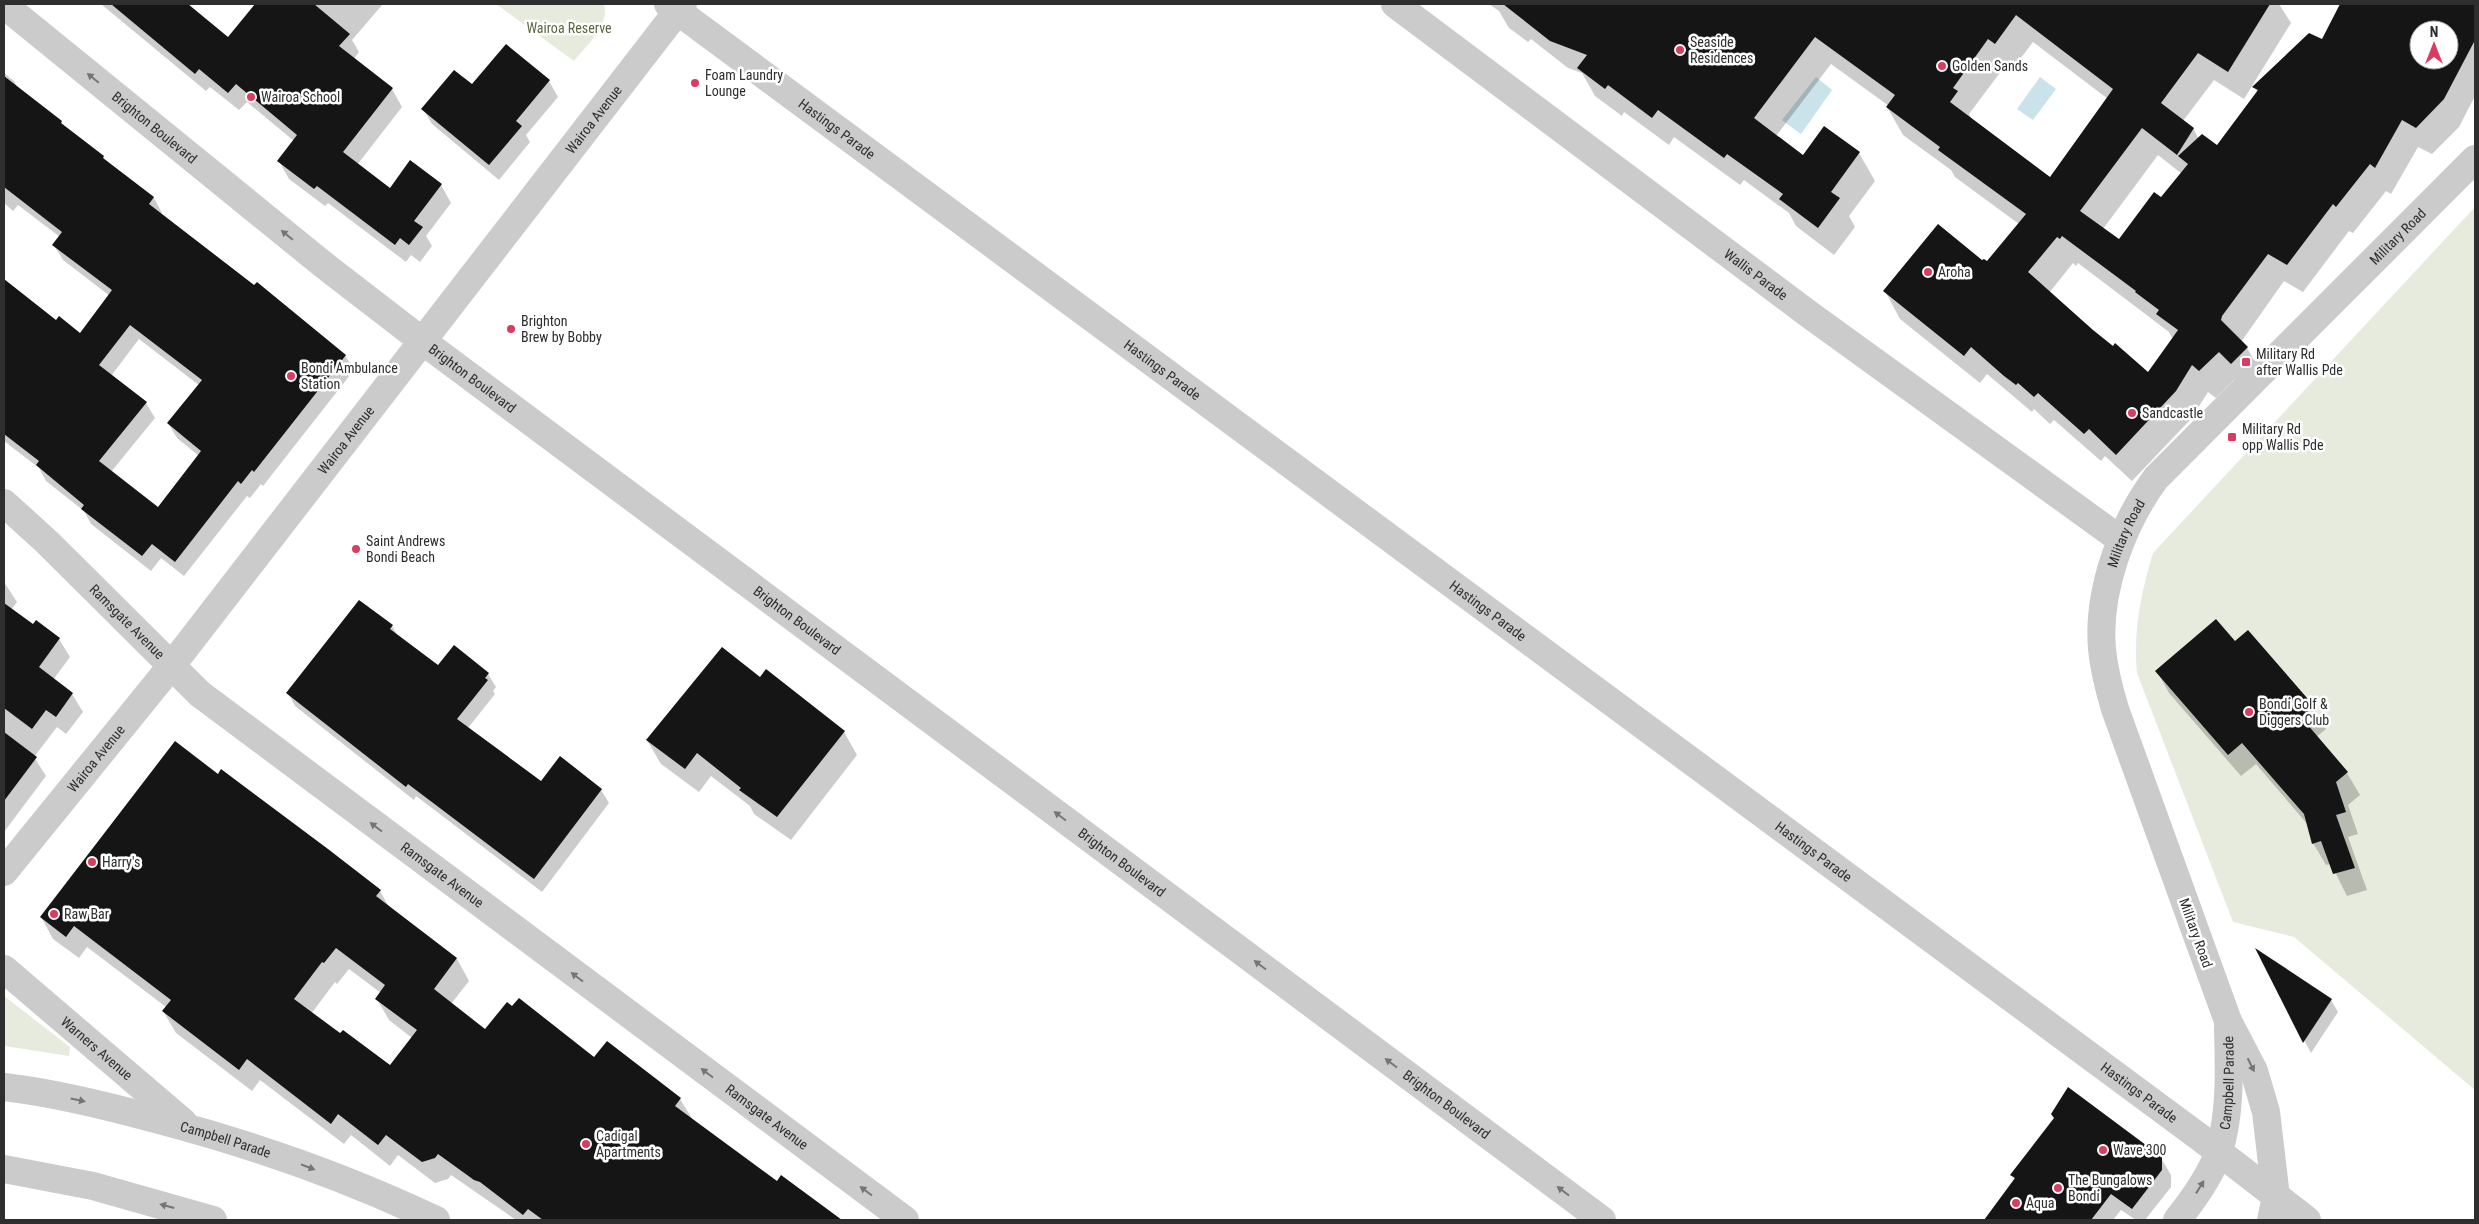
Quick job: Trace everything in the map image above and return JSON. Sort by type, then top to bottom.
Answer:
[{"type":"street","name":"Wallis Parade","points":[[1396,4],[1810,314],[2121,540]]},
{"type":"street","name":"Brighton Boulevard","points":[[4,5],[325,266],[421,340],[1602,1220]]},
{"type":"street","name":"Wairoa Avenue","points":[[4,872],[172,665],[676,6]]},
{"type":"street","name":"Hastings Parade","points":[[676,6],[2219,1151],[2274,1209],[2307,1220]]},
{"type":"street","name":"Military Road","points":[[2228,1022],[2115,709],[2106,677],[2102,648],[2103,622],[2112,566],[2121,540],[2140,502],[2161,473],[2475,159]]},
{"type":"street","name":"Ramsgate Avenue","points":[[4,503],[47,542],[200,694],[364,819],[905,1220]]},
{"type":"street","name":"Warners Avenue","points":[[4,969],[190,1128]]},
{"type":"street","name":"Campbell Parade","points":[[2177,1220],[2202,1184],[2219,1151],[2226,1112],[2228,1022]]},
{"type":"street","name":"Campbell Parade","points":[[2228,1022],[2254,1071],[2266,1112],[2274,1209]]},
{"type":"street","name":"Campbell Parade","points":[[4,1087],[31,1090],[115,1108],[190,1128],[289,1160],[370,1191],[436,1220]]},
{"type":"street","points":[[4,1169],[93,1186],[213,1220]]},
{"type":"green space","name":"Wairoa Reserve","points":[[496,4],[604,4],[605,12],[601,27],[574,61]]},
{"type":"green space","points":[[2475,207],[2475,1090],[2294,937],[2233,922],[2137,673],[2136,642],[2139,612],[2153,553]]},
{"type":"green space","points":[[4,996],[70,1047],[69,1056],[4,1046]]},
{"type":"water","points":[[1816,77],[1832,90],[1801,134],[1782,120]]},
{"type":"water","points":[[2040,77],[2056,89],[2033,120],[2017,109]]},
{"type":"building","points":[[111,4],[188,4],[228,37],[255,4],[314,4],[350,34],[339,46],[393,88],[343,152],[390,188],[410,160],[442,184],[414,221],[423,227],[409,245],[400,238],[395,245],[317,186],[314,189],[277,161],[297,135],[236,84],[228,93],[199,69],[195,74]]},
{"type":"building","points":[[1503,4],[2270,4],[2228,72],[2198,53],[2161,103],[2194,128],[2177,155],[2142,128],[2080,211],[2119,239],[2154,192],[2161,197],[2188,164],[2178,156],[2202,134],[2217,145],[2258,90],[2252,87],[2309,33],[2322,39],[2340,4],[2475,4],[2475,40],[2444,99],[2416,128],[2402,120],[2375,168],[2370,164],[2336,207],[2333,204],[2287,265],[2268,254],[2222,316],[2221,320],[2248,347],[2231,364],[2219,352],[2199,371],[2192,365],[2176,391],[2116,455],[2089,429],[2084,434],[2038,393],[2034,397],[2018,383],[2016,385],[1971,347],[1964,356],[1883,291],[1938,224],[1982,260],[1987,261],[2026,214],[1938,150],[1940,147],[1886,107],[1895,95],[1815,37],[1754,118],[1803,155],[1824,126],[1860,152],[1831,192],[1840,198],[1818,228],[1779,199],[1783,194],[1727,154],[1724,158],[1658,110],[1652,118],[1608,85],[1605,89],[1577,68],[1587,55],[1550,41]],"holes":[[[2016,15],[2113,89],[2050,177],[1950,102],[1958,91],[1953,88],[1988,39],[1995,44]],[[2062,236],[2136,291],[2159,310],[2156,314],[2178,330],[2148,372],[2115,343],[2113,346],[2093,330],[2028,272],[2057,237],[2060,239]]]},
{"type":"building","points":[[506,44],[550,80],[516,121],[522,126],[489,165],[421,109],[454,70],[472,84]]},
{"type":"building","points":[[4,76],[62,121],[61,123],[104,156],[103,158],[154,197],[149,204],[254,285],[257,282],[346,355],[254,472],[252,470],[241,484],[238,481],[175,562],[152,544],[142,556],[81,509],[84,505],[36,465],[39,461],[4,434],[4,279],[56,320],[59,316],[80,333],[112,290],[52,245],[62,232],[4,187]],"holes":[[[130,325],[202,380],[167,423],[201,451],[158,507],[99,461],[147,402],[99,365]]]},
{"type":"building","points":[[359,600],[393,625],[390,629],[438,665],[454,645],[489,673],[485,678],[488,680],[457,719],[541,781],[560,756],[602,789],[534,879],[408,784],[406,787],[286,693]]},
{"type":"building","points":[[4,603],[33,624],[36,620],[60,638],[39,667],[73,693],[56,717],[46,710],[32,729],[4,708]]},
{"type":"building","name":"Bondi Golf & Diggers Club","points":[[2216,619],[2235,641],[2248,630],[2314,706],[2301,717],[2348,772],[2336,782],[2346,812],[2336,815],[2355,868],[2333,874],[2321,841],[2312,844],[2304,814],[2242,743],[2228,755],[2155,671]]},
{"type":"building","points":[[722,647],[760,677],[766,669],[845,731],[777,817],[739,790],[741,788],[697,753],[685,769],[646,740]]},
{"type":"building","points":[[4,732],[37,757],[4,801]]},
{"type":"building","points":[[175,741],[218,774],[221,769],[328,849],[381,890],[376,896],[457,958],[434,989],[485,1029],[507,1002],[512,1006],[519,998],[594,1057],[607,1041],[681,1098],[675,1106],[777,1181],[781,1175],[842,1220],[543,1220],[528,1209],[523,1215],[480,1182],[474,1180],[438,1154],[435,1158],[422,1162],[386,1135],[378,1145],[338,1114],[331,1124],[247,1059],[239,1070],[162,1011],[171,1000],[74,926],[66,937],[40,917]],"holes":[[[336,948],[385,985],[375,999],[417,1030],[390,1065],[343,1030],[340,1033],[294,999],[322,962],[324,963]]]},
{"type":"building","points":[[2255,948],[2332,999],[2303,1043]]},
{"type":"building","points":[[2068,1087],[2162,1157],[2162,1170],[2132,1209],[2111,1194],[2091,1220],[1984,1220],[2015,1178],[2010,1175],[2054,1118],[2051,1114]]},
{"type":"place","name":"Seaside Residences","points":[[1680,50]]},
{"type":"place","name":"Golden Sands","points":[[1942,66]]},
{"type":"place","name":"Foam Laundry Lounge","points":[[695,83]]},
{"type":"place","name":"Wairoa School","points":[[251,97]]},
{"type":"place","name":"Aroha","points":[[1928,272]]},
{"type":"place","name":"Brighton Brew by Bobby","points":[[511,329]]},
{"type":"place","name":"Military Rd after Wallis Pde","points":[[2246,362]]},
{"type":"place","name":"Bondi Ambulance Station","points":[[291,376]]},
{"type":"place","name":"Sandcastle","points":[[2132,413]]},
{"type":"place","name":"Military Rd opp Wallis Pde","points":[[2232,437]]},
{"type":"place","name":"Saint Andrews Bondi Beach","points":[[356,549]]},
{"type":"place","name":"Bondi Golf & Diggers Club","points":[[2249,712]]},
{"type":"place","name":"Harry's","points":[[92,862]]},
{"type":"place","name":"Raw Bar","points":[[54,914]]},
{"type":"place","name":"Cadigal Apartments","points":[[586,1144]]},
{"type":"place","name":"Wave 300","points":[[2103,1150]]},
{"type":"place","name":"The Bungalows Bondi","points":[[2058,1188]]},
{"type":"place","name":"Aqua","points":[[2016,1203]]}]
